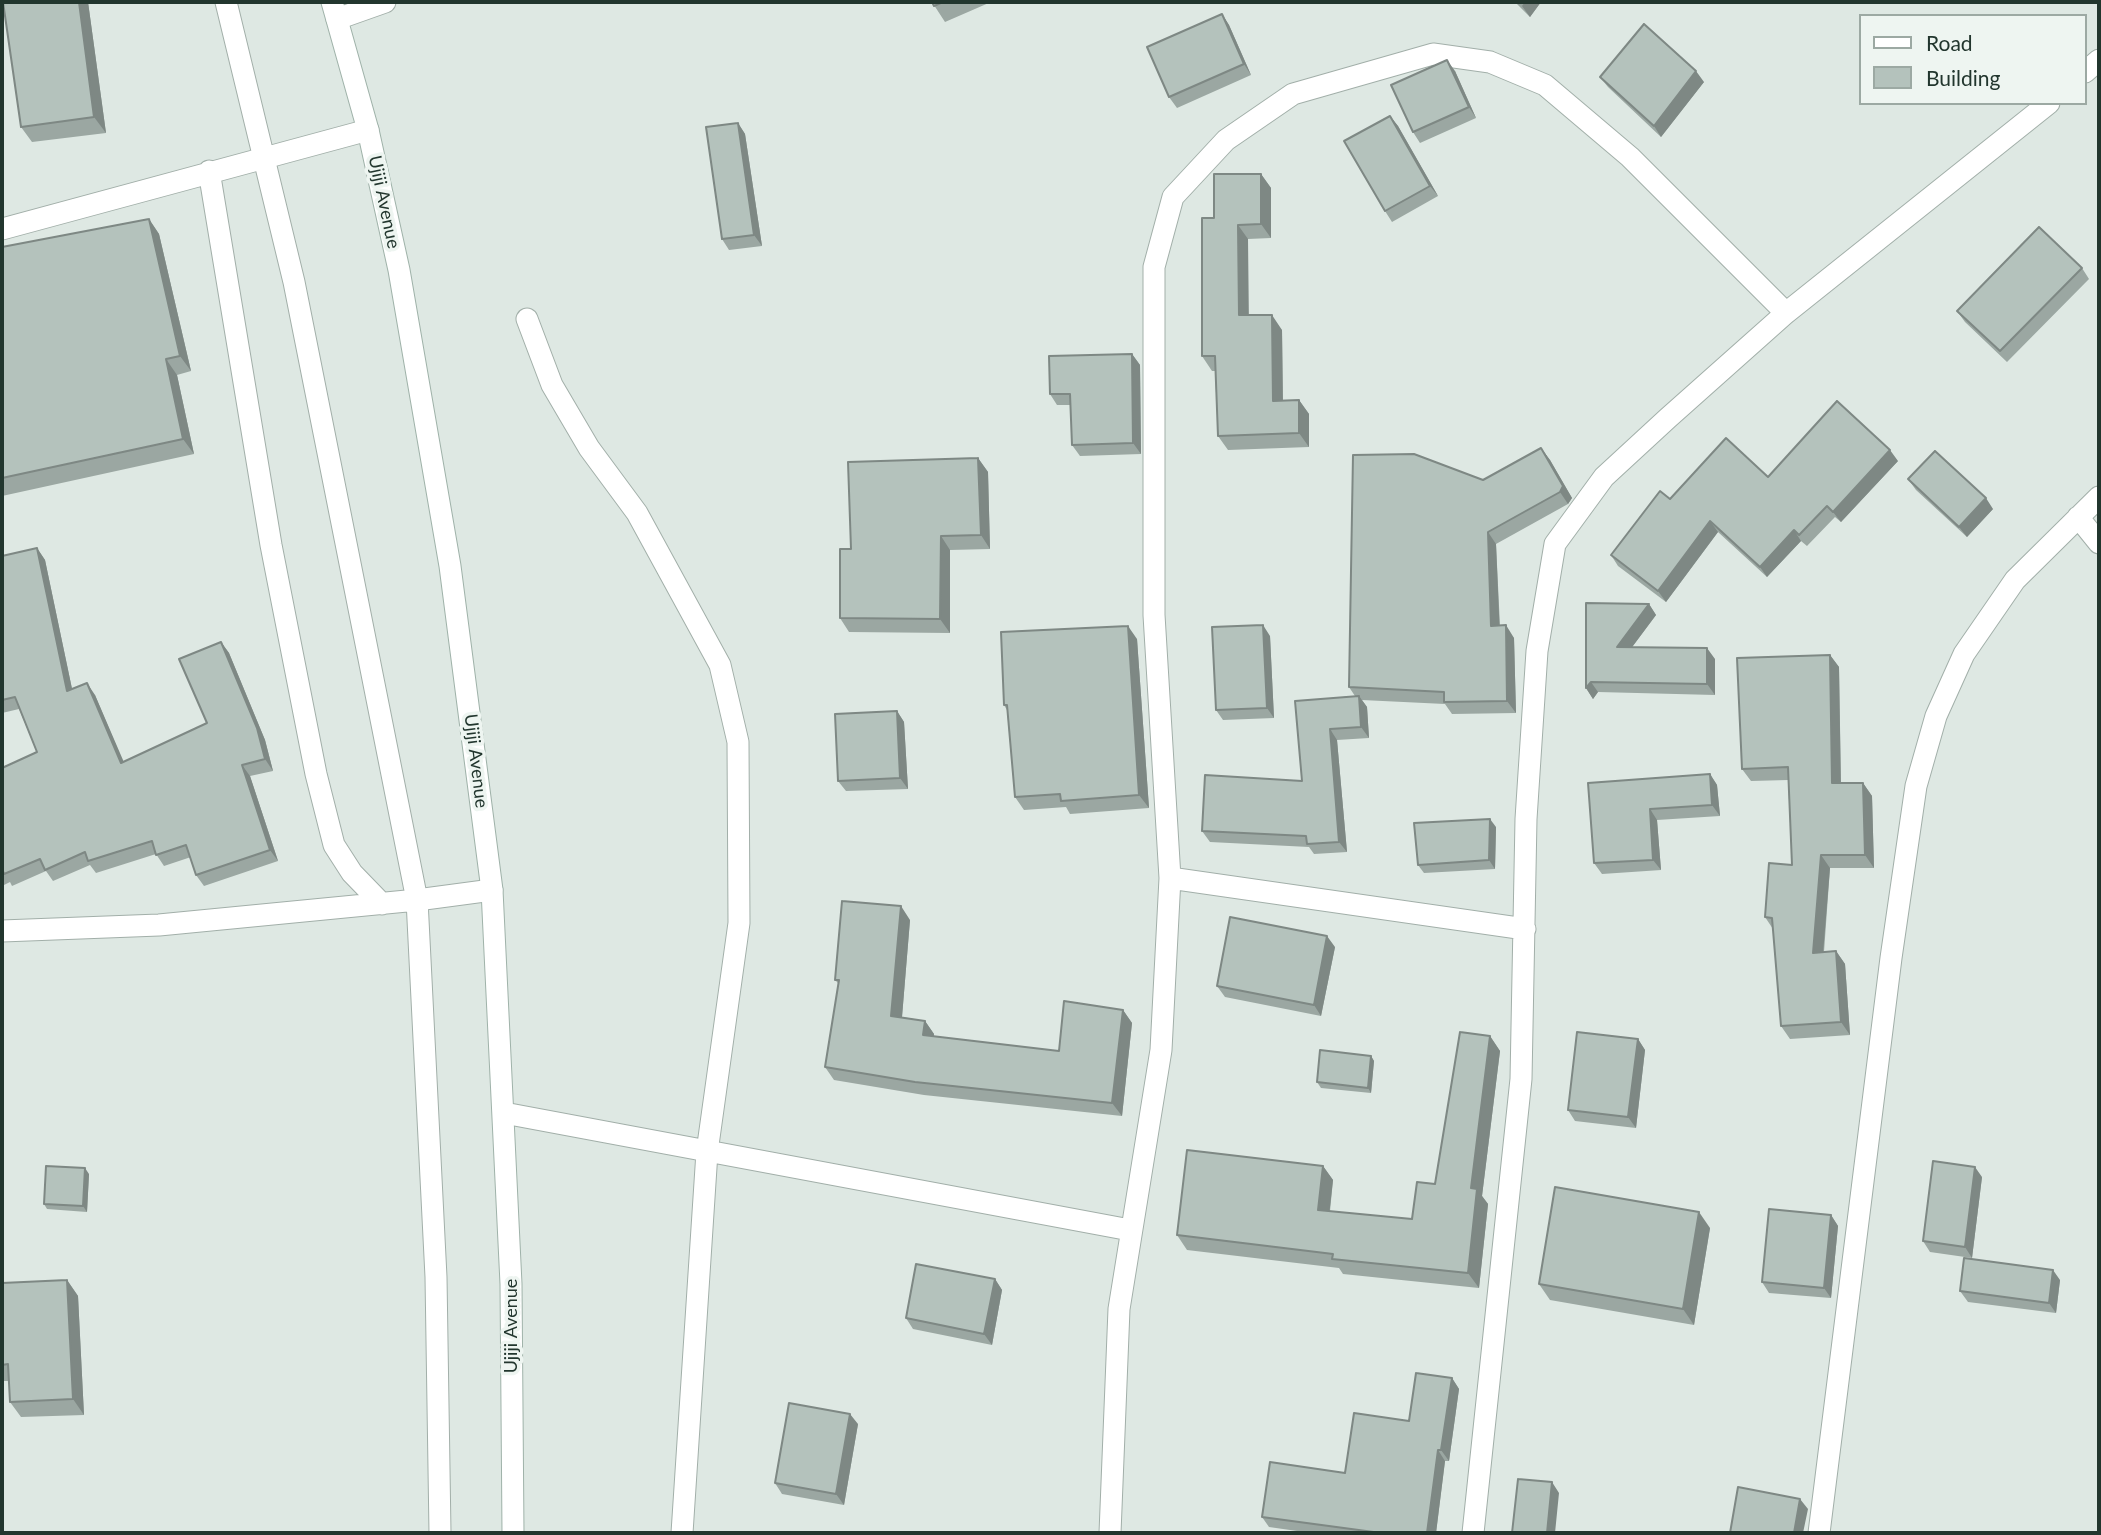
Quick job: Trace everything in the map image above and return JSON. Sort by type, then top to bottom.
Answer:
[{"type":"street","points":[[226,2],[295,282],[417,900],[436,1277],[440,1533]]},
{"type":"street","points":[[334,11],[385,2]]},
{"type":"street","name":"Ujiji Avenue","points":[[334,11],[368,130],[399,270],[450,566],[492,890],[511,1284],[513,1533]]},
{"type":"street","points":[[1110,1533],[1118,1322],[1130,1230],[1161,1050],[1170,878],[1154,615],[1154,267],[1172,197],[1226,140],[1293,94],[1433,54],[1490,62],[1545,85],[1630,157],[1786,313]]},
{"type":"street","points":[[1473,1533],[1521,1079],[1526,819],[1537,651],[1555,544],[1604,477],[1786,313],[2046,105]]},
{"type":"street","points":[[2,229],[368,130]]},
{"type":"street","points":[[209,171],[271,545],[316,774],[334,845],[352,873],[382,904]]},
{"type":"street","points":[[527,319],[552,386],[589,448],[637,513],[720,665],[738,742],[739,923],[707,1152],[682,1533]]},
{"type":"street","points":[[1819,1533],[1891,958],[1916,786],[1936,716],[1964,654],[2015,580],[2099,497]]},
{"type":"street","points":[[2078,517],[2099,543]]},
{"type":"street","points":[[1170,878],[1525,929]]},
{"type":"street","points":[[2,931],[159,925],[382,904],[492,890]]},
{"type":"street","points":[[504,1113],[1130,1230]]},
{"type":"building","points":[[3,2],[79,2],[94,117],[21,127]]},
{"type":"building","points":[[1222,14],[1244,64],[1169,97],[1147,47]]},
{"type":"building","points":[[1644,24],[1696,71],[1654,126],[1600,77]]},
{"type":"building","points":[[1447,60],[1469,107],[1413,132],[1391,85]]},
{"type":"building","points":[[1390,116],[1430,186],[1385,211],[1344,141]]},
{"type":"building","points":[[738,123],[754,235],[722,239],[706,127]]},
{"type":"building","points":[[1214,174],[1261,174],[1261,224],[1238,225],[1239,315],[1272,315],[1273,401],[1299,400],[1299,433],[1218,436],[1215,356],[1202,356],[1202,218],[1214,218]]},
{"type":"building","points":[[149,219],[180,356],[166,359],[183,439],[2,478],[2,247]]},
{"type":"building","points":[[2039,227],[2082,268],[2000,351],[1957,311]]},
{"type":"building","points":[[1132,354],[1133,443],[1072,445],[1070,394],[1050,394],[1049,356]]},
{"type":"building","points":[[1837,401],[1890,450],[1833,512],[1827,506],[1799,535],[1794,530],[1760,567],[1710,521],[1658,591],[1611,555],[1660,491],[1670,499],[1726,438],[1768,477]]},
{"type":"building","points":[[1541,448],[1563,486],[1560,492],[1488,532],[1491,626],[1506,625],[1507,701],[1444,702],[1444,692],[1349,687],[1353,455],[1414,454],[1483,480]]},
{"type":"building","points":[[1935,451],[1986,498],[1959,527],[1908,479]]},
{"type":"building","points":[[978,458],[981,535],[941,536],[940,619],[840,618],[840,549],[851,549],[848,462]]},
{"type":"building","points":[[37,548],[67,691],[87,683],[121,763],[207,723],[179,659],[221,642],[257,728],[265,759],[242,765],[270,850],[196,875],[186,845],[156,855],[152,841],[88,861],[85,852],[45,870],[40,859],[4,874],[2,768],[37,752],[15,697],[2,700],[2,556]]},
{"type":"building","points":[[1586,603],[1649,604],[1617,647],[1707,648],[1707,684],[1591,682],[1586,688]]},
{"type":"building","points":[[1263,625],[1267,708],[1216,710],[1212,627]]},
{"type":"building","points":[[1128,626],[1139,795],[1061,801],[1060,794],[1015,797],[1007,705],[1004,705],[1001,632]]},
{"type":"building","points":[[1830,655],[1832,783],[1863,783],[1865,855],[1821,855],[1813,953],[1836,951],[1841,1022],[1781,1026],[1772,918],[1765,917],[1769,863],[1792,865],[1788,767],[1742,769],[1737,658]]},
{"type":"building","points":[[1359,696],[1361,727],[1330,729],[1339,842],[1307,844],[1306,836],[1202,831],[1205,775],[1302,781],[1295,701]]},
{"type":"building","points":[[897,711],[900,778],[838,781],[835,714]]},
{"type":"building","points":[[1710,774],[1712,805],[1650,809],[1653,860],[1594,863],[1588,783]]},
{"type":"building","points":[[1490,819],[1489,860],[1418,865],[1414,823]]},
{"type":"building","points":[[842,901],[901,906],[891,1016],[925,1021],[923,1035],[1059,1051],[1064,1001],[1123,1010],[1112,1103],[915,1082],[825,1067],[839,980],[835,980]]},
{"type":"building","points":[[1230,917],[1327,936],[1314,1005],[1217,986]]},
{"type":"building","points":[[1460,1032],[1490,1036],[1471,1188],[1477,1189],[1468,1273],[1332,1259],[1333,1254],[1177,1235],[1187,1150],[1323,1166],[1318,1210],[1412,1219],[1417,1182],[1435,1184]]},
{"type":"building","points":[[1577,1032],[1638,1039],[1628,1117],[1568,1110]]},
{"type":"building","points":[[1320,1050],[1371,1056],[1368,1088],[1317,1082]]},
{"type":"building","points":[[1933,1161],[1975,1167],[1965,1247],[1923,1241]]},
{"type":"building","points":[[46,1166],[85,1168],[83,1206],[44,1204]]},
{"type":"building","points":[[1555,1187],[1699,1212],[1683,1309],[1539,1284]]},
{"type":"building","points":[[1769,1209],[1831,1215],[1824,1288],[1762,1282]]},
{"type":"building","points":[[1964,1258],[2053,1270],[2049,1303],[1960,1291]]},
{"type":"building","points":[[916,1264],[995,1279],[984,1334],[906,1318]]},
{"type":"building","points":[[67,1280],[73,1399],[10,1402],[8,1364],[2,1365],[2,1283]]},
{"type":"building","points":[[1416,1373],[1452,1378],[1441,1450],[1438,1450],[1427,1533],[1381,1533],[1262,1517],[1270,1462],[1345,1473],[1354,1413],[1409,1421]]},
{"type":"building","points":[[789,1403],[850,1414],[836,1494],[775,1483]]},
{"type":"building","points":[[1518,1479],[1552,1482],[1547,1533],[1512,1533]]},
{"type":"building","points":[[1738,1487],[1800,1499],[1794,1533],[1730,1533]]}]
